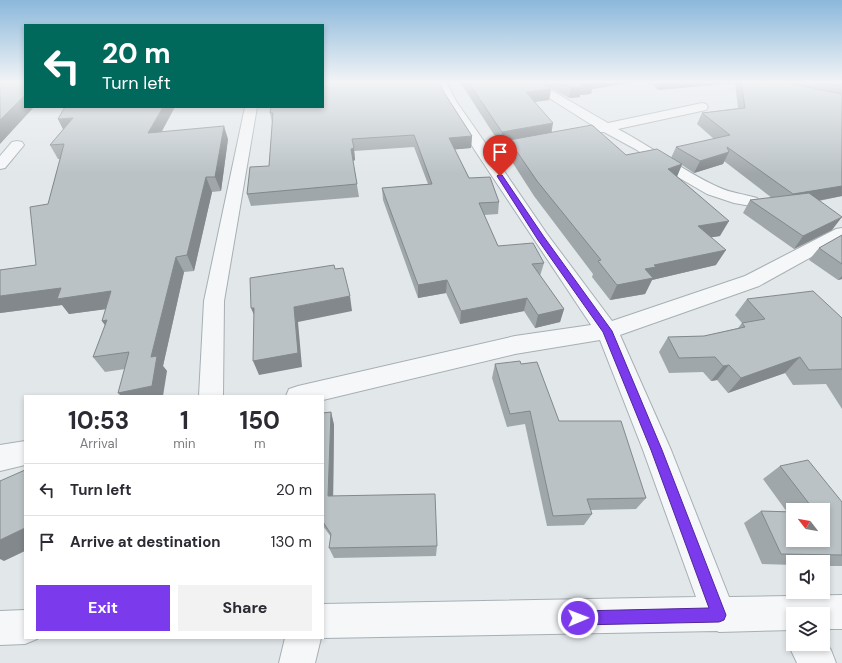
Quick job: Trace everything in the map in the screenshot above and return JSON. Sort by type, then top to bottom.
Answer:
[{"type":"street","points":[[211,395],[214,301],[250,113]]},
{"type":"street","points":[[458,113],[541,238],[607,331],[657,450],[719,615]]},
{"type":"street","points":[[580,113],[642,147],[662,162],[713,191],[734,198],[752,201]]},
{"type":"street","points":[[590,131],[673,113]]},
{"type":"street","points":[[483,152],[552,139]]},
{"type":"street","points":[[0,165],[18,145]]},
{"type":"street","points":[[302,395],[515,344],[607,331],[752,281],[842,233]]},
{"type":"street","points":[[0,458],[24,453]]},
{"type":"street","points":[[830,614],[842,612]]},
{"type":"street","points":[[324,621],[719,615],[786,619]]},
{"type":"street","points":[[0,628],[24,627]]},
{"type":"street","points":[[296,663],[303,639]]},
{"type":"street","points":[[810,651],[818,663]]},
{"type":"building","points":[[0,113],[7,113],[0,120]]},
{"type":"building","points":[[62,113],[160,113],[148,133],[224,126],[215,177],[206,177],[187,255],[176,257],[151,357],[157,356],[152,386],[118,393],[129,352],[93,357],[107,320],[102,321],[111,291],[57,299],[61,288],[0,296],[0,270],[36,265],[30,207],[48,204],[64,144],[50,145],[73,118],[58,119]]},
{"type":"building","points":[[270,113],[457,113],[472,136],[449,138],[469,178],[490,177],[499,202],[479,203],[498,246],[533,243],[544,263],[532,264],[564,309],[538,315],[527,298],[461,311],[447,280],[418,285],[382,188],[432,184],[414,135],[352,139],[354,148],[351,149],[357,184],[247,194],[250,167],[269,166],[273,113]]},
{"type":"building","points":[[489,113],[544,113],[553,123],[502,132]]},
{"type":"building","points":[[702,113],[842,113],[842,186],[793,194],[727,147],[729,152],[700,161],[676,147],[730,135]]},
{"type":"building","points":[[592,125],[626,155],[657,149],[682,164],[668,169],[729,221],[698,226],[726,250],[654,265],[656,267],[645,269],[653,278],[617,285],[598,261],[601,260],[537,181],[509,140]]},
{"type":"building","points":[[809,193],[842,217],[803,236],[750,200]]},
{"type":"building","points":[[842,235],[842,264],[819,248]]},
{"type":"building","points":[[334,265],[335,269],[343,268],[350,296],[294,307],[298,353],[253,361],[254,308],[251,308],[250,278]]},
{"type":"building","points":[[813,291],[842,318],[842,369],[809,370],[800,357],[741,378],[729,365],[723,366],[715,357],[679,358],[668,337],[704,336],[745,327],[742,323],[765,319],[747,299]]},
{"type":"building","points":[[520,361],[521,364],[537,362],[559,421],[621,421],[646,498],[587,499],[592,514],[553,516],[530,411],[510,414],[495,364]]},
{"type":"building","points":[[331,412],[328,496],[435,494],[437,546],[329,548],[331,534],[324,524],[324,413]]},
{"type":"building","points":[[808,460],[842,502],[842,555],[781,554],[761,511],[786,512],[786,547],[830,547],[830,503],[809,503],[780,466]]},
{"type":"building","points":[[24,470],[24,528],[0,540],[0,481]]},
{"type":"route","points":[[500,176],[541,238],[607,331],[657,450],[719,615],[578,618]]}]
